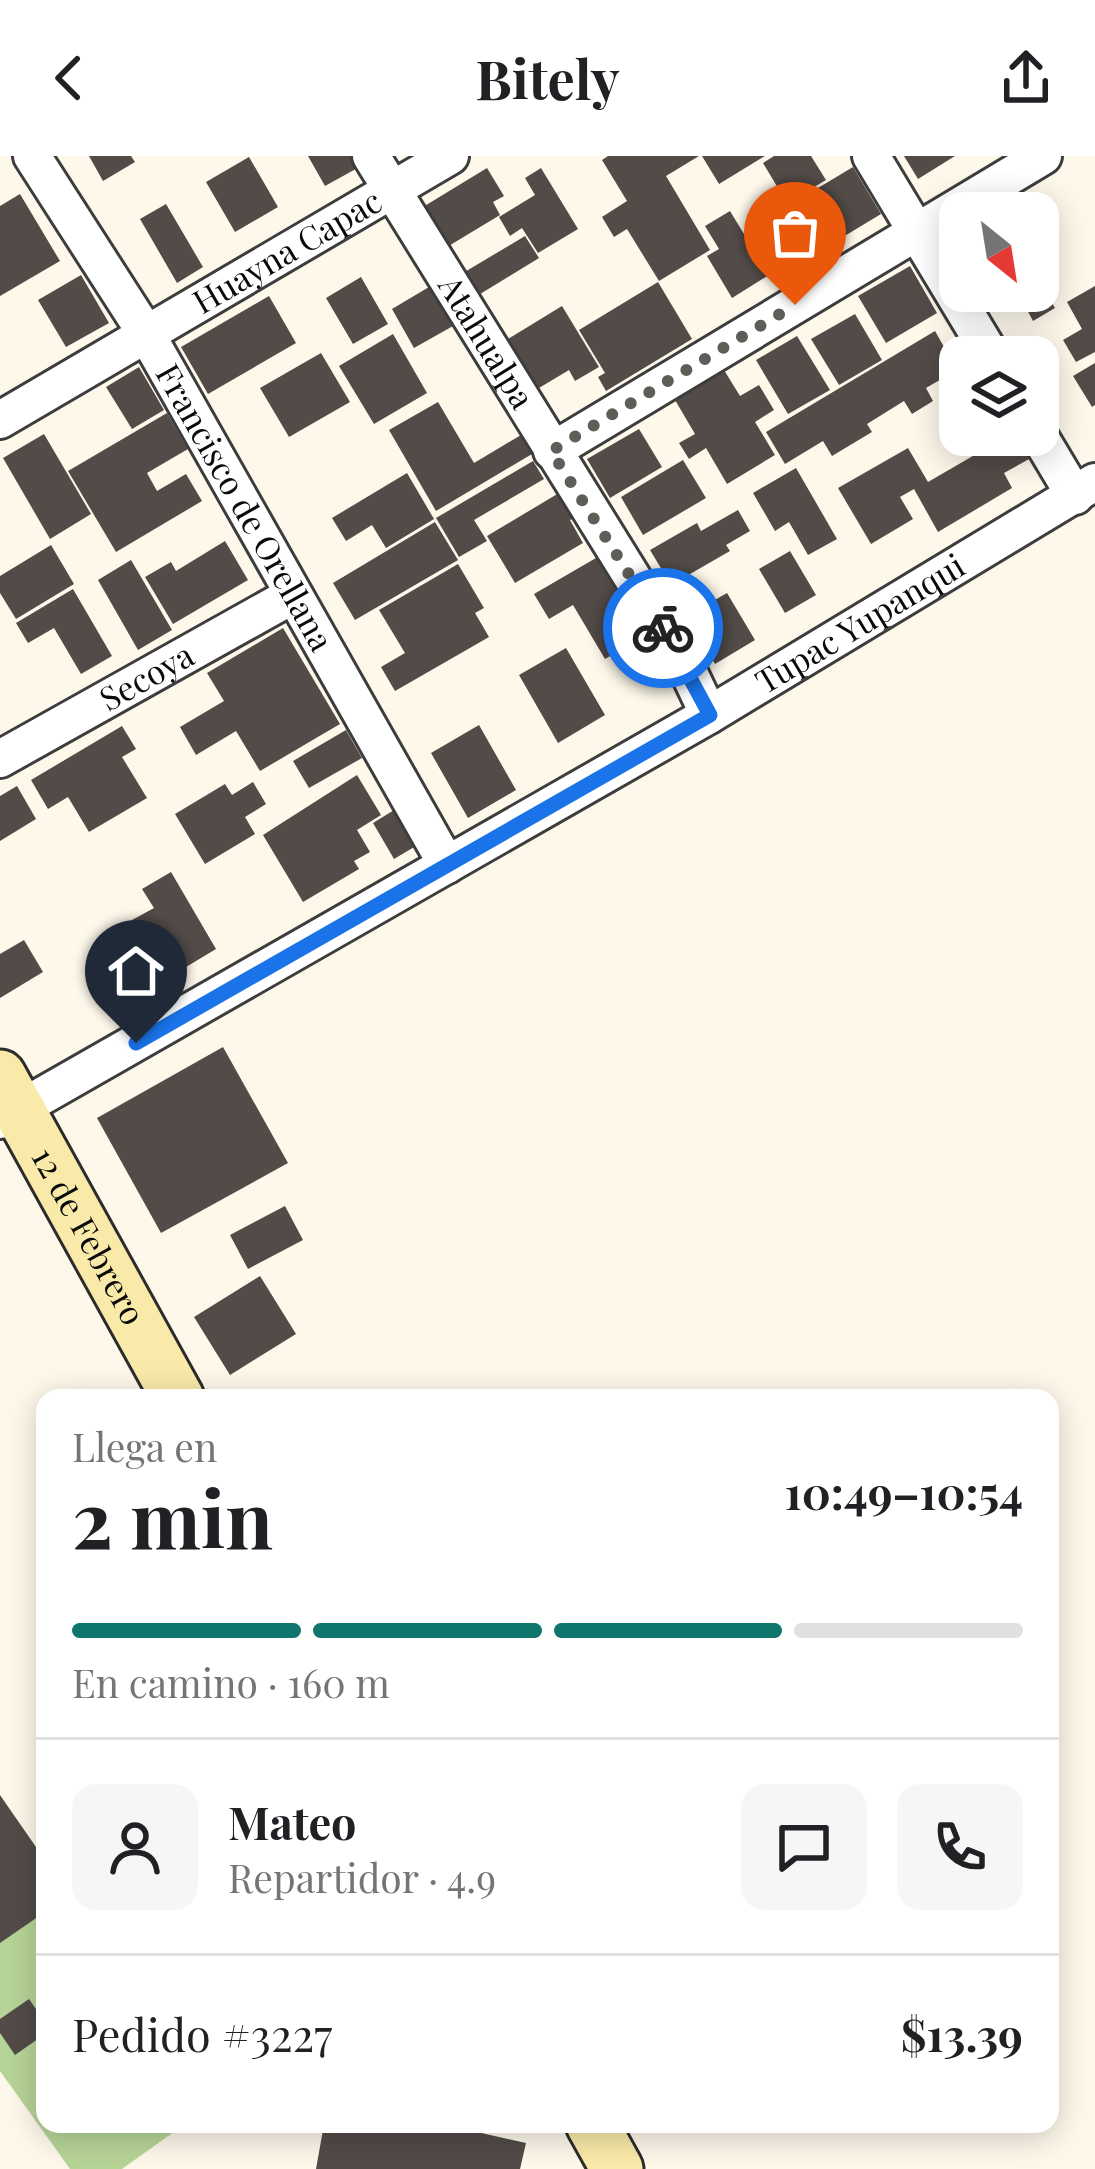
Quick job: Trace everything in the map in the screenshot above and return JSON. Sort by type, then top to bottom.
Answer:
[{"type":"street","name":"Francisco de Orellana","points":[[32,156],[147,335],[447,865]]},
{"type":"street","name":"Atahualpa","points":[[371,156],[681,656],[710,715]]},
{"type":"street","name":"Huayna Capac","points":[[0,420],[450,156]]},
{"type":"street","points":[[871,156],[979,336]]},
{"type":"street","points":[[551,451],[1043,156]]},
{"type":"street","points":[[1057,456],[1085,489]]},
{"type":"street","name":"Tupac Yupanqui","points":[[6,1102],[447,865],[710,715],[1085,489]]},
{"type":"street","name":"Secoya","points":[[0,759],[293,595]]},
{"type":"street","name":"12 de Febrero","points":[[6,1102],[173,1389]]},
{"type":"street","points":[[597,2133],[617,2169]]},
{"type":"green space","points":[[36,1906],[36,2121],[0,2071],[0,1932]]},
{"type":"green space","points":[[44,2133],[172,2133],[122,2169],[70,2169]]},
{"type":"building","points":[[89,156],[131,156],[135,162],[103,181]]},
{"type":"building","points":[[308,156],[369,156],[372,160],[325,186]]},
{"type":"building","points":[[608,156],[699,156],[666,176],[710,250],[659,281],[627,229],[614,237],[602,217],[627,201],[602,160]]},
{"type":"building","points":[[702,156],[765,156],[719,184]]},
{"type":"building","points":[[774,156],[811,156],[826,180],[787,203],[763,163]]},
{"type":"building","points":[[904,156],[955,156],[918,179]]},
{"type":"building","points":[[249,157],[278,207],[235,232],[206,182]]},
{"type":"building","points":[[853,167],[881,214],[775,278],[746,231]]},
{"type":"building","points":[[487,168],[504,196],[493,202],[500,215],[442,250],[418,210]]},
{"type":"building","points":[[541,168],[578,229],[538,253],[522,228],[510,236],[499,217],[535,195],[525,178]]},
{"type":"building","points":[[20,194],[60,261],[0,296],[0,206]]},
{"type":"building","points":[[166,204],[203,267],[177,283],[140,219]]},
{"type":"building","points":[[730,211],[769,275],[732,298],[707,256],[719,249],[705,226]]},
{"type":"building","points":[[525,236],[539,258],[472,299],[458,276]]},
{"type":"building","points":[[910,266],[937,313],[886,343],[858,296]]},
{"type":"building","points":[[81,275],[109,323],[66,347],[38,300]]},
{"type":"building","points":[[361,277],[388,324],[353,344],[326,298]]},
{"type":"building","points":[[658,282],[692,339],[606,391],[598,377],[605,373],[579,330]]},
{"type":"building","points":[[1095,286],[1095,352],[1076,362],[1063,340],[1082,329],[1067,302]]},
{"type":"building","points":[[429,287],[453,326],[414,348],[392,309]]},
{"type":"building","points":[[269,296],[296,343],[208,394],[181,347]]},
{"type":"building","points":[[562,306],[599,367],[575,381],[569,370],[539,388],[508,339]]},
{"type":"building","points":[[1028,312],[1048,312],[1033,321]]},
{"type":"building","points":[[855,314],[882,360],[839,385],[811,339]]},
{"type":"building","points":[[935,331],[939,380],[926,388],[933,401],[912,414],[904,401],[867,424],[872,432],[832,456],[823,441],[785,464],[766,432]]},
{"type":"building","points":[[393,334],[427,393],[374,424],[339,366]]},
{"type":"building","points":[[797,336],[830,390],[788,414],[756,360]]},
{"type":"building","points":[[321,353],[350,402],[289,437],[260,388]]},
{"type":"building","points":[[1095,363],[1095,405],[1092,407],[1073,376]]},
{"type":"building","points":[[139,367],[164,410],[132,429],[106,387]]},
{"type":"building","points":[[724,370],[740,396],[759,385],[774,410],[755,422],[775,455],[727,484],[706,448],[689,459],[679,443],[695,434],[675,400]]},
{"type":"building","points":[[438,402],[474,463],[521,435],[532,454],[436,511],[389,430]]},
{"type":"building","points":[[167,413],[188,449],[147,473],[157,491],[186,474],[202,501],[116,552],[68,471]]},
{"type":"building","points":[[639,429],[662,467],[610,498],[587,459]]},
{"type":"building","points":[[44,434],[91,514],[50,539],[3,458]]},
{"type":"building","points":[[908,448],[928,482],[973,456],[1031,458],[1004,473],[1012,488],[938,532],[914,489],[900,497],[913,519],[871,544],[838,488]]},
{"type":"building","points":[[683,460],[706,498],[643,535],[621,497]]},
{"type":"building","points":[[533,461],[544,479],[474,520],[487,541],[459,557],[436,518]]},
{"type":"building","points":[[796,468],[837,539],[808,555],[789,522],[775,531],[753,493]]},
{"type":"building","points":[[407,473],[434,519],[386,548],[372,525],[346,541],[332,518]]},
{"type":"building","points":[[564,490],[578,516],[570,520],[583,543],[515,583],[487,536]]},
{"type":"building","points":[[738,510],[750,531],[726,545],[730,551],[671,585],[650,550],[697,523],[701,531]]},
{"type":"building","points":[[435,522],[458,560],[355,620],[333,583]]},
{"type":"building","points":[[225,541],[248,580],[173,624],[145,577],[171,562],[176,571]]},
{"type":"building","points":[[51,545],[74,584],[16,619],[0,593],[0,576]]},
{"type":"building","points":[[608,551],[654,630],[605,659],[573,605],[549,619],[534,594]]},
{"type":"building","points":[[790,551],[816,595],[785,613],[759,569]]},
{"type":"building","points":[[131,560],[172,630],[138,650],[98,580]]},
{"type":"building","points":[[458,564],[484,608],[475,613],[489,637],[395,691],[381,667],[405,653],[379,610]]},
{"type":"building","points":[[73,589],[112,656],[81,674],[54,628],[28,643],[16,623]]},
{"type":"building","points":[[727,593],[755,640],[715,664],[687,616]]},
{"type":"building","points":[[283,628],[340,724],[260,771],[236,731],[196,755],[180,727],[224,701],[207,673]]},
{"type":"building","points":[[566,648],[605,715],[558,743],[519,675]]},
{"type":"building","points":[[479,725],[516,790],[468,818],[431,753]]},
{"type":"building","points":[[122,726],[136,749],[122,757],[147,798],[89,832],[68,797],[48,809],[31,780]]},
{"type":"building","points":[[346,730],[362,758],[309,788],[293,761]]},
{"type":"building","points":[[357,775],[381,815],[357,830],[370,852],[354,861],[359,869],[303,902],[263,835]]},
{"type":"building","points":[[253,782],[266,804],[245,817],[255,834],[205,864],[175,814],[225,784],[232,795]]},
{"type":"building","points":[[17,786],[36,819],[0,841],[0,796]]},
{"type":"building","points":[[399,807],[421,843],[394,859],[373,823]]},
{"type":"building","points":[[171,872],[216,949],[166,979],[132,920],[154,908],[142,889]]},
{"type":"building","points":[[24,940],[43,972],[0,998],[0,954]]},
{"type":"building","points":[[223,1047],[288,1163],[161,1233],[97,1118]]},
{"type":"building","points":[[285,1206],[303,1240],[248,1269],[230,1235]]},
{"type":"building","points":[[260,1276],[296,1334],[230,1375],[194,1317]]},
{"type":"building","points":[[0,1795],[36,1847],[36,1918],[0,1943]]},
{"type":"building","points":[[29,1999],[36,2009],[36,2040],[15,2055],[0,2033],[0,2019]]},
{"type":"building","points":[[322,2133],[481,2133],[526,2143],[520,2169],[316,2169]]},
{"type":"way so far","points":[[663,628],[551,451],[795,305]]},
{"type":"route","points":[[136,1043],[710,715],[663,628]]}]
